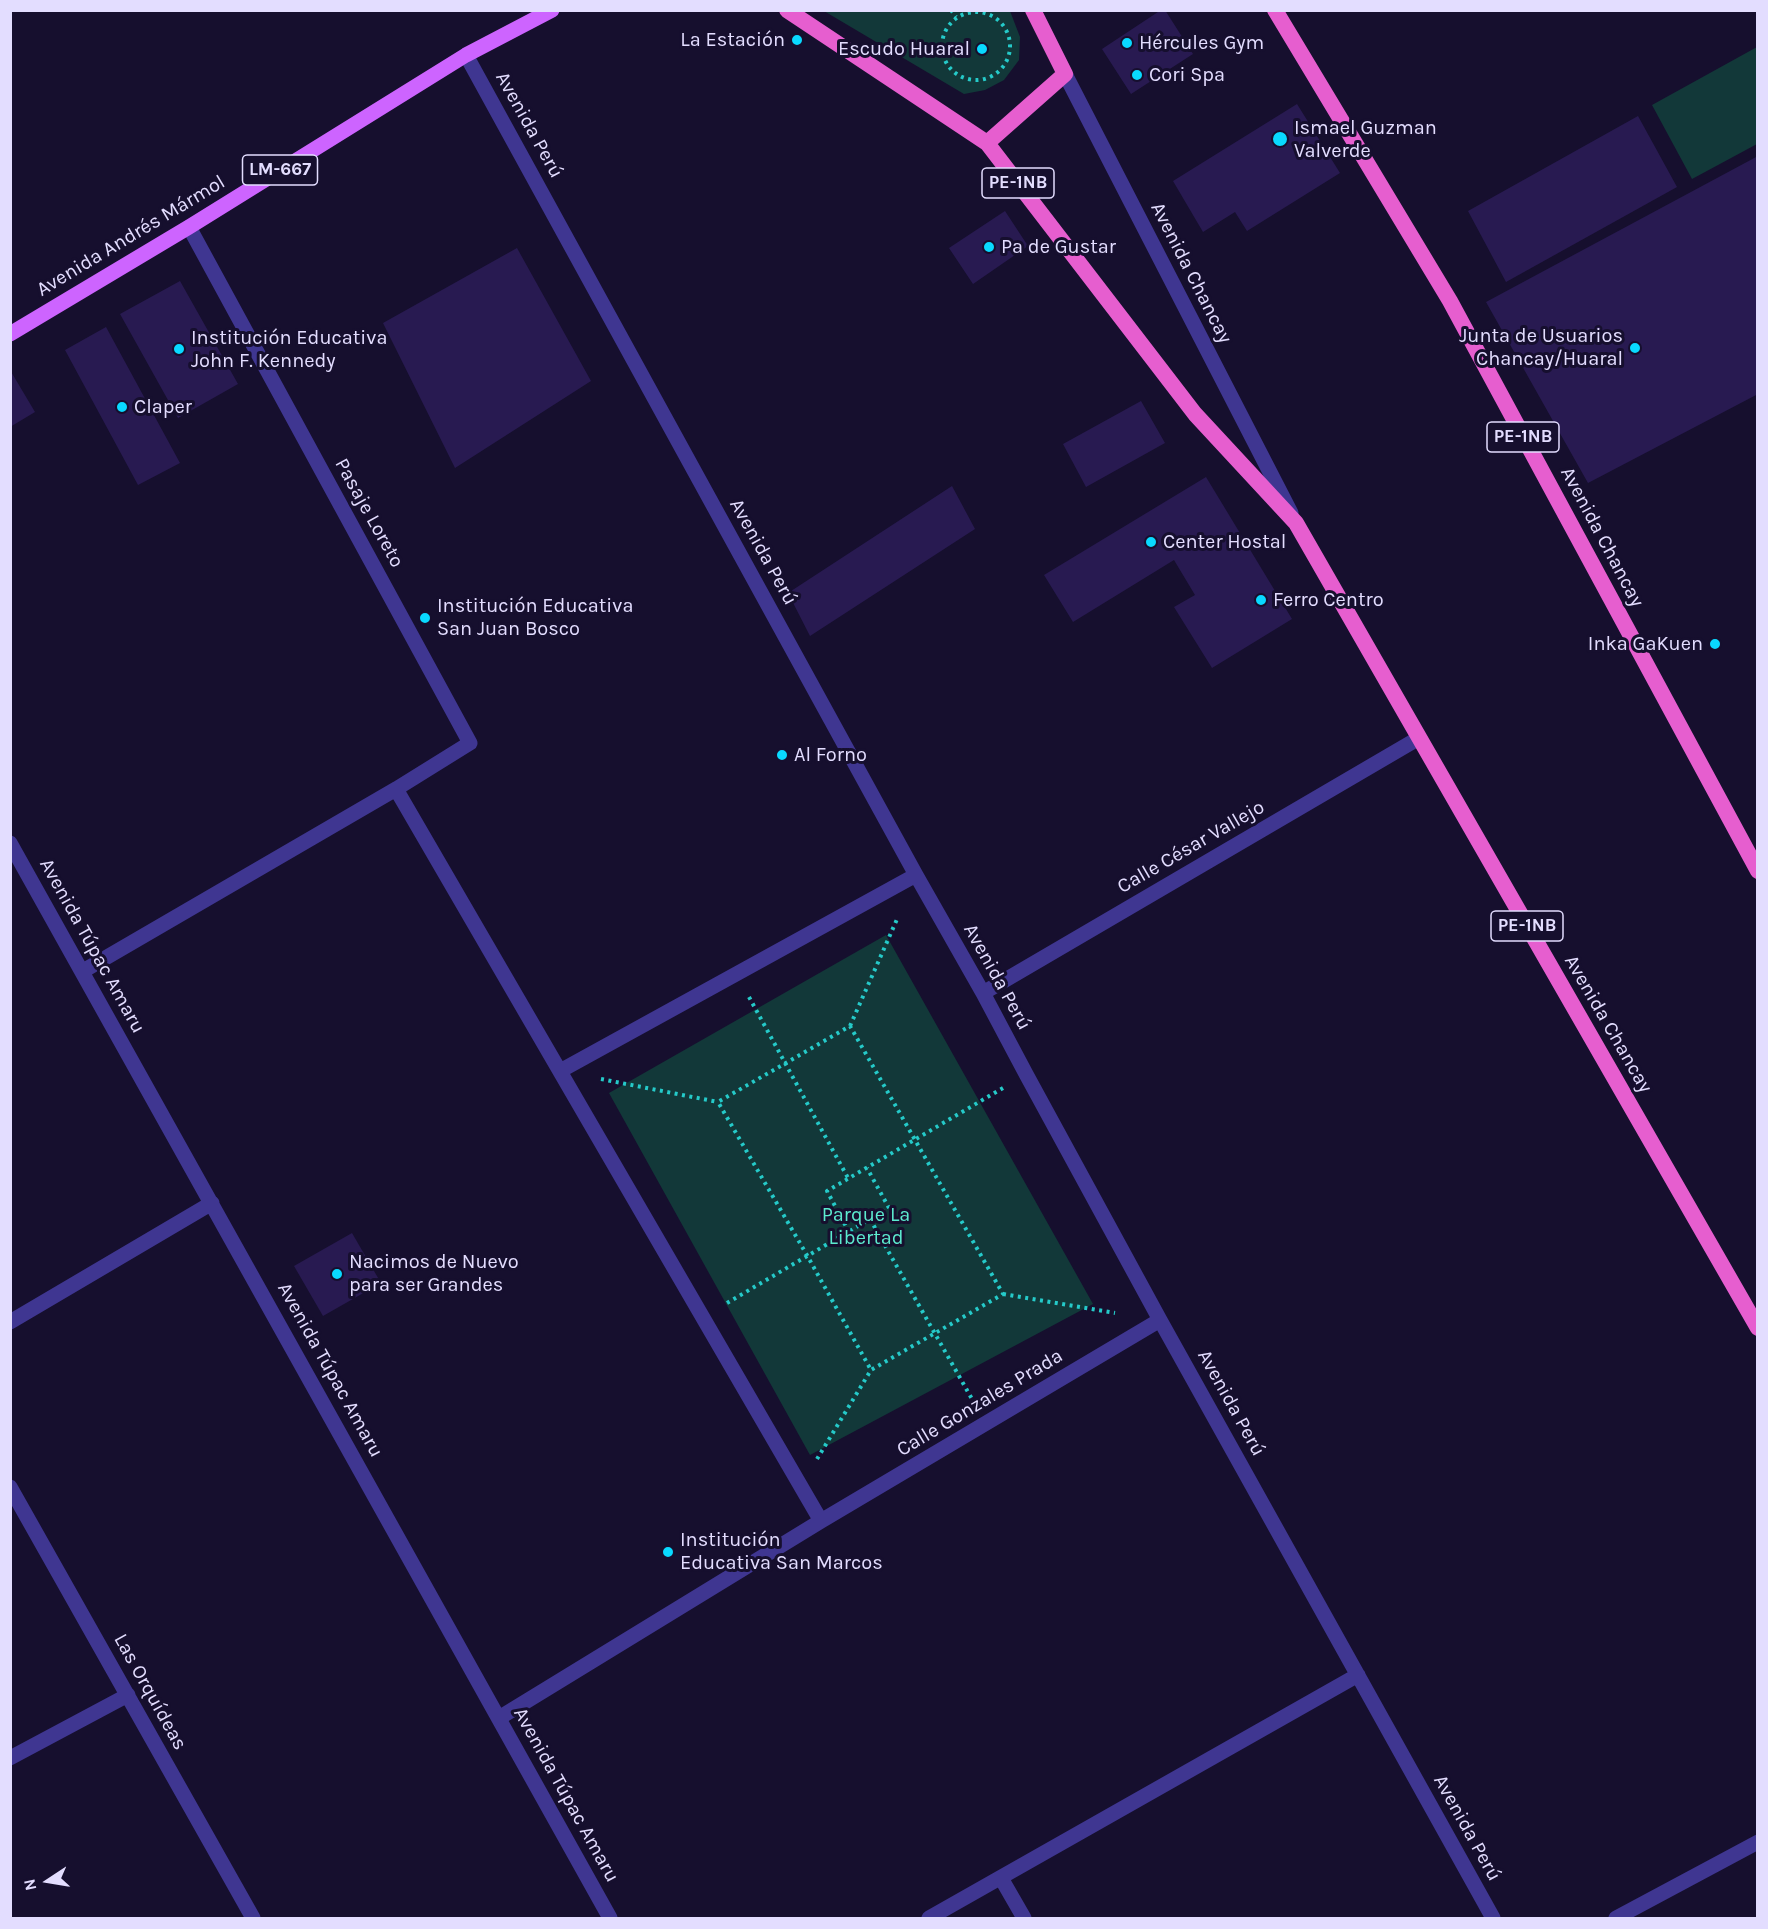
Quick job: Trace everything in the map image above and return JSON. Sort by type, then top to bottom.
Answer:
[{"type":"highway","name":"PE-1NB","points":[[787,10],[987,142]]},
{"type":"highway","points":[[987,142],[1065,74],[1033,10]]},
{"type":"highway","name":"Avenida Chancay","points":[[1275,10],[1450,301],[1758,871]]},
{"type":"highway","name":"Avenida Chancay","points":[[987,142],[1195,414],[1296,523],[1758,1328]]},
{"type":"main road","name":"Avenida Andrés Mármol","points":[[10,334],[189,227],[466,55],[552,10]]},
{"type":"street","name":"Avenida Perú","points":[[466,55],[983,993],[1160,1320],[1493,1918]]},
{"type":"street","name":"Avenida Chancay","points":[[1065,74],[1296,523]]},
{"type":"street","name":"Pasaje Loreto","points":[[189,227],[470,743],[396,789]]},
{"type":"street","name":"Calle César Vallejo","points":[[983,993],[1419,738]]},
{"type":"street","points":[[83,971],[396,789],[821,1521]]},
{"type":"street","name":"Avenida Túpac Amaru","points":[[10,843],[610,1918]]},
{"type":"street","points":[[560,1071],[916,875]]},
{"type":"street","points":[[10,1322],[212,1203]]},
{"type":"street","name":"Calle Gonzales Prada","points":[[499,1718],[821,1521],[1160,1320]]},
{"type":"street","name":"Las Orquídeas","points":[[10,1487],[253,1918]]},
{"type":"street","points":[[929,1918],[1358,1675]]},
{"type":"street","points":[[10,1758],[128,1695]]},
{"type":"street","points":[[1616,1918],[1758,1842]]},
{"type":"street","points":[[1001,1878],[1024,1918]]},
{"type":"path","points":[[951,10],[956,17]]},
{"type":"path","points":[[977,11],[988,13],[998,19],[1010,38],[1007,61],[1000,70],[980,80],[958,75],[944,57],[943,36],[956,17],[977,11]]},
{"type":"path","points":[[560,1071],[718,1102],[850,1026],[916,875]]},
{"type":"path","points":[[737,974],[848,1178]]},
{"type":"path","points":[[850,1026],[1003,1294]]},
{"type":"path","points":[[849,1232],[827,1191],[1026,1074]]},
{"type":"path","points":[[718,1102],[871,1370]]},
{"type":"path","points":[[702,1318],[889,1208],[867,1168]]},
{"type":"path","points":[[870,1219],[933,1334],[986,1423]]},
{"type":"path","points":[[801,1486],[871,1370],[1003,1294],[1160,1320]]},
{"type":"green space","points":[[824,11],[1010,11],[1020,37],[1019,60],[1004,80],[985,90],[964,94]]},
{"type":"green space","points":[[1757,47],[1757,144],[1692,179],[1652,105]]},
{"type":"green space","name":"Parque La Libertad","points":[[886,935],[1093,1304],[810,1455],[609,1093]]},
{"type":"building","points":[[1161,10],[1165,10],[1193,54],[1131,94],[1102,49]]},
{"type":"building","name":"Ismael Guzman Valverde","points":[[1297,104],[1340,173],[1247,231],[1235,212],[1203,232],[1173,181]]},
{"type":"building","points":[[1638,116],[1677,187],[1506,282],[1468,211]]},
{"type":"building","name":"Junta de Usuarios Chancay/Huaral","points":[[1758,156],[1758,394],[1588,483],[1486,302]]},
{"type":"building","name":"Pa de Gustar","points":[[1005,211],[1028,246],[973,284],[949,248]]},
{"type":"building","points":[[517,248],[591,381],[455,468],[383,323]]},
{"type":"building","name":"Institución Educativa John F. Kennedy","points":[[180,281],[238,384],[178,418],[120,314]]},
{"type":"building","name":"Claper","points":[[106,327],[180,463],[138,485],[65,350]]},
{"type":"building","points":[[10,370],[35,412],[10,427]]},
{"type":"building","points":[[1141,401],[1165,443],[1086,487],[1063,444]]},
{"type":"building","points":[[1206,477],[1292,619],[1212,668],[1174,607],[1195,595],[1174,560],[1073,622],[1044,575]]},
{"type":"building","points":[[952,486],[975,529],[810,636],[788,593]]},
{"type":"building","name":"Nacimos de Nuevo para ser Grandes","points":[[352,1233],[381,1283],[323,1316],[294,1266]]},
{"type":"place","name":"La Estación","points":[[797,40]]},
{"type":"place","name":"Hércules Gym","points":[[1127,43]]},
{"type":"place","name":"Escudo Huaral","points":[[982,49]]},
{"type":"place","name":"Cori Spa","points":[[1137,75]]},
{"type":"place","name":"Ismael Guzman Valverde","points":[[1280,139]]},
{"type":"place","name":"Pa de Gustar","points":[[989,247]]},
{"type":"place","name":"Junta de Usuarios Chancay/Huaral","points":[[1635,348]]},
{"type":"place","name":"Institución Educativa John F. Kennedy","points":[[179,349]]},
{"type":"place","name":"Claper","points":[[122,407]]},
{"type":"place","name":"Center Hostal","points":[[1151,542]]},
{"type":"place","name":"Ferro Centro","points":[[1261,600]]},
{"type":"place","name":"Institución Educativa San Juan Bosco","points":[[425,618]]},
{"type":"place","name":"Inka GaKuen","points":[[1715,644]]},
{"type":"place","name":"Al Forno","points":[[782,755]]},
{"type":"place","name":"Nacimos de Nuevo para ser Grandes","points":[[337,1274]]},
{"type":"place","name":"Institución Educativa San Marcos","points":[[668,1552]]}]
